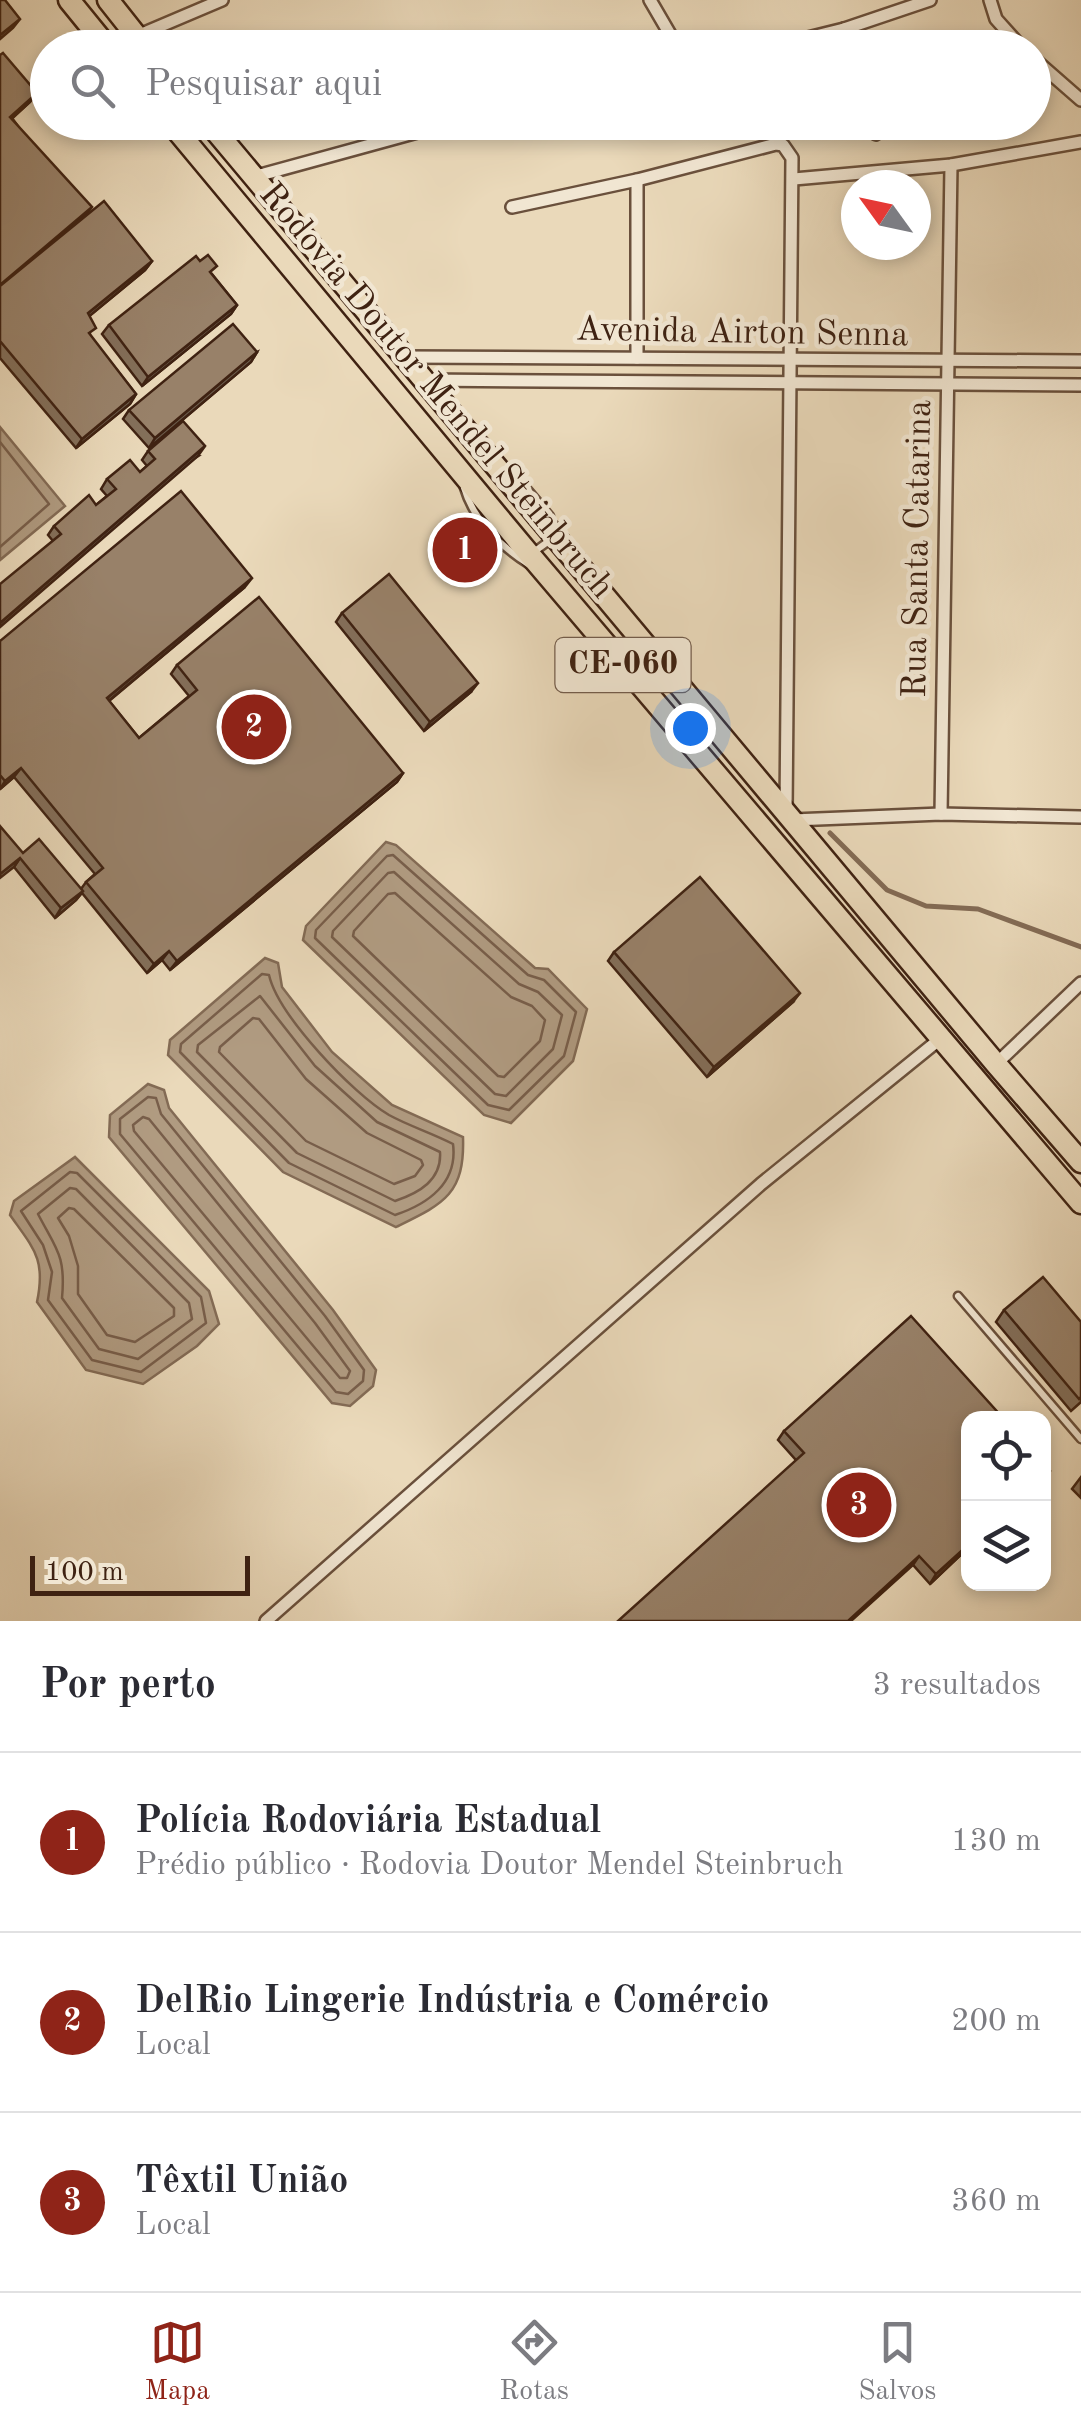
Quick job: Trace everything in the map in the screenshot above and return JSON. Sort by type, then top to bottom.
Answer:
[{"type":"highway","points":[[69,0],[93,30]]},
{"type":"highway","points":[[108,0],[132,30]]},
{"type":"highway","name":"Rodovia Doutor Mendel Steinbruch","points":[[185,140],[530,555],[1081,1202]]},
{"type":"highway","name":"Rodovia Doutor Mendel Steinbruch","points":[[223,140],[1081,1162]]},
{"type":"street","points":[[165,30],[222,0]]},
{"type":"street","points":[[650,0],[668,30]]},
{"type":"street","points":[[840,30],[902,4],[930,0]]},
{"type":"street","points":[[990,0],[996,18],[1006,30]]},
{"type":"street","points":[[1051,73],[1081,100]]},
{"type":"street","points":[[1058,78],[1081,84]]},
{"type":"street","points":[[254,177],[389,140]]},
{"type":"street","points":[[794,179],[950,165],[1081,142]]},
{"type":"street","points":[[512,207],[783,145],[792,158],[794,179],[789,816],[1081,817]]},
{"type":"street","name":"Rua Santa Catarina","points":[[941,814],[950,165]]},
{"type":"street","points":[[637,180],[637,358]]},
{"type":"street","name":"Avenida Airton Senna","points":[[403,358],[1081,361]]},
{"type":"street","points":[[667,359],[668,382]]},
{"type":"street","name":"Avenida Airton Senna","points":[[423,380],[1081,384]]},
{"type":"street","points":[[996,1064],[1081,983]]},
{"type":"street","points":[[266,1621],[762,1184],[940,1038]]},
{"type":"lane","points":[[458,467],[472,511],[507,550],[550,576]]},
{"type":"lane","points":[[478,491],[500,472]]},
{"type":"lane","points":[[530,555],[554,537]]},
{"type":"lane","points":[[958,1296],[1081,1439]]},
{"type":"water","points":[[0,427],[65,506],[0,560]]},
{"type":"water","points":[[386,842],[396,845],[535,968],[548,969],[587,1009],[573,1061],[511,1123],[484,1115],[303,940],[306,926]]},
{"type":"water","points":[[265,958],[278,963],[282,987],[332,1052],[392,1105],[463,1137],[460,1172],[455,1185],[438,1204],[396,1227],[283,1172],[168,1055],[170,1040]]},
{"type":"water","points":[[148,1084],[164,1090],[169,1108],[333,1310],[376,1370],[373,1386],[350,1406],[332,1403],[109,1137],[110,1115]]},
{"type":"water","points":[[75,1157],[209,1291],[219,1324],[197,1346],[143,1384],[86,1370],[37,1302],[40,1275],[36,1255],[10,1215],[14,1201]]},
{"type":"building","points":[[0,0],[5,0],[20,19],[0,35]]},
{"type":"building","points":[[3,53],[30,85],[30,99],[10,117],[92,207],[0,285]]},
{"type":"building","points":[[104,201],[152,261],[88,313],[96,328],[89,333],[136,394],[82,439],[0,341],[0,286]]},
{"type":"building","points":[[208,255],[217,266],[210,272],[237,305],[148,377],[109,325],[196,256],[200,261]]},
{"type":"building","points":[[233,324],[257,352],[155,438],[129,410]]},
{"type":"building","points":[[183,421],[205,446],[0,623],[0,584],[61,534],[54,526],[89,495],[96,505],[116,489],[107,479],[130,460],[140,472],[155,459],[148,451]]},
{"type":"building","points":[[181,491],[252,578],[107,698],[139,738],[197,690],[177,665],[259,597],[403,773],[177,961],[169,951],[154,964],[86,882],[103,868],[21,768],[5,781],[0,775],[0,641]]},
{"type":"building","points":[[475,528],[487,541],[465,560],[453,547]]},
{"type":"building","points":[[389,574],[478,683],[430,722],[342,613]]},
{"type":"building","points":[[0,826],[23,853],[39,839],[83,891],[61,908],[20,858],[0,874]]},
{"type":"building","points":[[700,877],[800,993],[714,1067],[614,952]]},
{"type":"building","points":[[1043,1277],[1081,1322],[1079,1399],[1004,1310]]},
{"type":"building","points":[[911,1316],[997,1411],[961,1411],[961,1551],[936,1574],[919,1556],[848,1621],[618,1621],[804,1453],[784,1431]]},
{"type":"waterway","points":[[830,833],[887,890],[926,906],[978,909],[1081,947]]},
{"type":"place","name":"Polícia Rodoviária Estadual","points":[[465,550]]},
{"type":"place","name":"DelRio Lingerie Indústria e Comércio","points":[[254,727]]},
{"type":"place","name":"Têxtil União","points":[[859,1505]]}]
